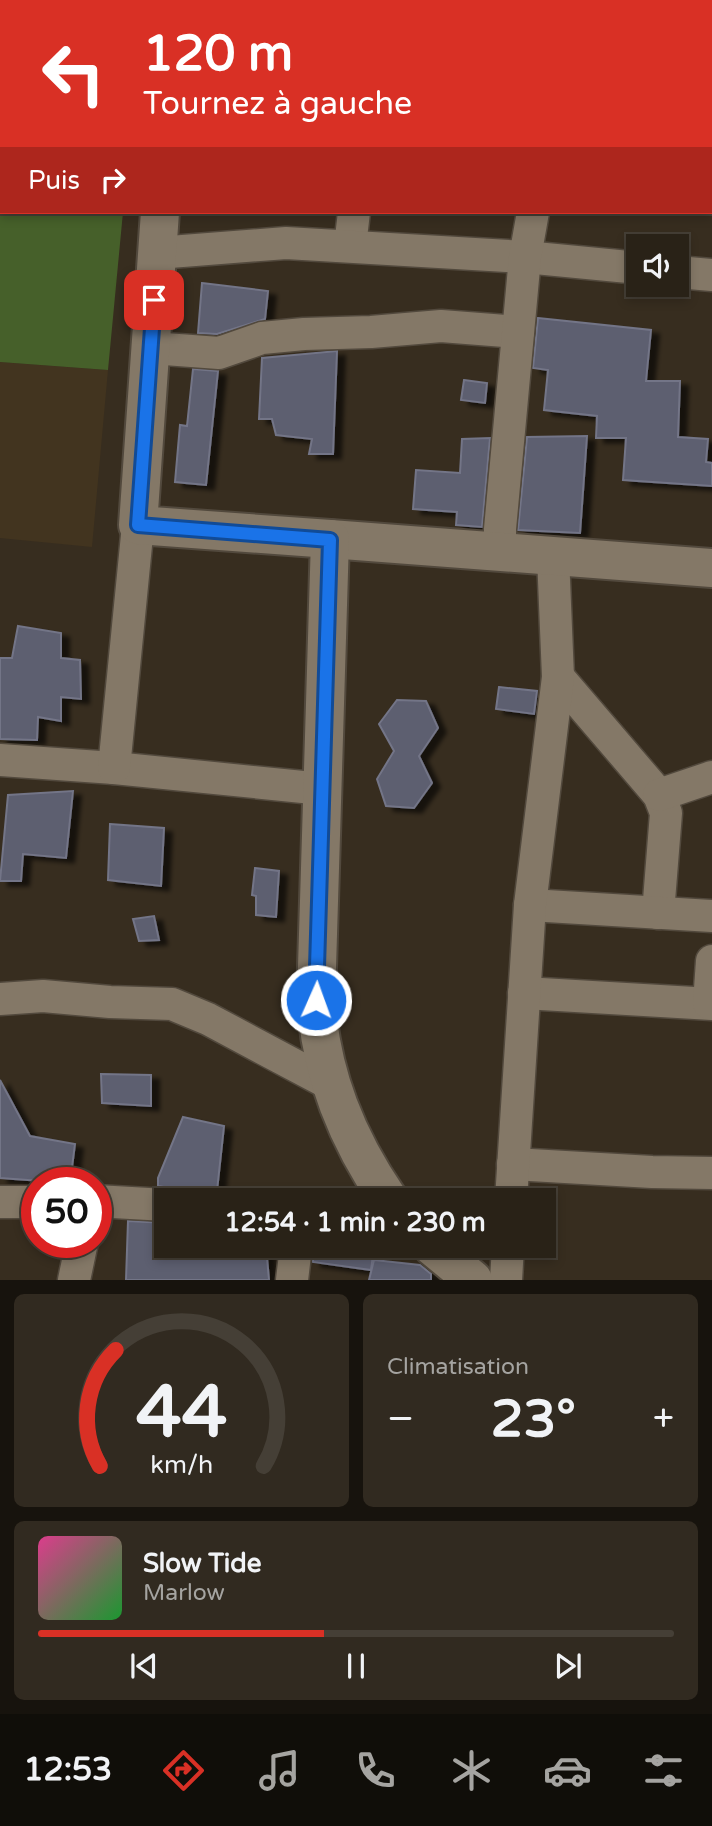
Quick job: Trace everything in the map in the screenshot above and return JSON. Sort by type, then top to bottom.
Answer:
[{"type":"main road","points":[[160,214],[138,525],[712,568]]},
{"type":"main road","points":[[330,540],[316,1000],[318,1028],[330,1084],[351,1135],[381,1188]]},
{"type":"main road","points":[[446,1258],[473,1280]]},
{"type":"street","points":[[350,246],[354,214]]},
{"type":"street","points":[[500,552],[525,257],[533,214]]},
{"type":"street","points":[[157,253],[286,243],[525,257],[626,267]]},
{"type":"street","points":[[689,273],[712,275]]},
{"type":"street","points":[[151,348],[219,353],[262,338],[441,326],[518,332]]},
{"type":"street","points":[[114,768],[138,525]]},
{"type":"street","points":[[512,1188],[530,905],[558,677],[553,556]]},
{"type":"street","points":[[558,677],[660,795],[666,813],[657,913]]},
{"type":"street","points":[[0,760],[114,768],[323,789]]},
{"type":"street","points":[[660,795],[712,777]]},
{"type":"street","points":[[530,905],[712,916]]},
{"type":"street","points":[[524,993],[710,1004],[712,961]]},
{"type":"street","points":[[0,999],[43,996],[172,1004],[208,1019],[330,1084]]},
{"type":"street","points":[[513,1164],[712,1173]]},
{"type":"street","points":[[0,1202],[21,1202]]},
{"type":"street","points":[[112,1202],[154,1204]]},
{"type":"street","points":[[74,1280],[79,1258]]},
{"type":"street","points":[[292,1280],[295,1258]]},
{"type":"street","points":[[506,1280],[507,1258]]},
{"type":"shaded area","points":[[0,362],[108,370],[92,547],[0,538]]},
{"type":"green space","points":[[0,214],[123,214],[108,370],[0,362]]},
{"type":"building","points":[[202,283],[268,291],[265,319],[217,334],[198,333]]},
{"type":"building","points":[[538,318],[651,330],[646,381],[680,381],[678,437],[708,439],[706,462],[712,463],[712,486],[623,480],[626,438],[596,438],[597,416],[544,410],[548,370],[533,368]]},
{"type":"building","points":[[337,351],[333,454],[309,454],[312,439],[276,435],[272,419],[259,419],[262,358]]},
{"type":"building","points":[[193,369],[218,371],[206,485],[175,482],[180,425],[187,426]]},
{"type":"building","points":[[464,380],[487,383],[485,403],[461,400]]},
{"type":"building","points":[[587,436],[580,533],[518,530],[527,437]]},
{"type":"building","points":[[490,438],[482,527],[456,525],[457,512],[413,509],[416,470],[460,473],[462,439]]},
{"type":"building","points":[[18,626],[61,633],[61,658],[80,660],[81,699],[61,697],[61,721],[38,717],[37,740],[0,739],[0,658],[12,658]]},
{"type":"building","points":[[499,687],[537,691],[534,714],[496,709]]},
{"type":"building","points":[[397,700],[426,701],[438,728],[419,756],[432,783],[414,808],[386,806],[377,779],[394,751],[379,724]]},
{"type":"building","points":[[73,791],[66,858],[23,854],[21,881],[0,881],[8,795]]},
{"type":"building","points":[[110,824],[164,828],[161,886],[108,880]]},
{"type":"building","points":[[255,868],[279,871],[276,917],[256,915],[256,896],[252,895]]},
{"type":"building","points":[[154,916],[159,940],[139,941],[133,919]]},
{"type":"building","points":[[101,1074],[151,1075],[151,1106],[102,1103]]},
{"type":"building","points":[[0,1080],[30,1136],[75,1144],[72,1167],[21,1167],[21,1180],[0,1178]]},
{"type":"building","points":[[183,1117],[224,1126],[217,1188],[169,1188],[158,1186],[158,1178]]},
{"type":"building","points":[[128,1221],[154,1222],[154,1258],[267,1258],[269,1280],[126,1280]]},
{"type":"building","points":[[313,1258],[372,1258],[371,1270],[313,1262]]},
{"type":"building","points":[[374,1260],[420,1265],[431,1274],[431,1280],[369,1280]]},
{"type":"route","points":[[154,300],[138,525],[330,540],[316,1000]]}]
